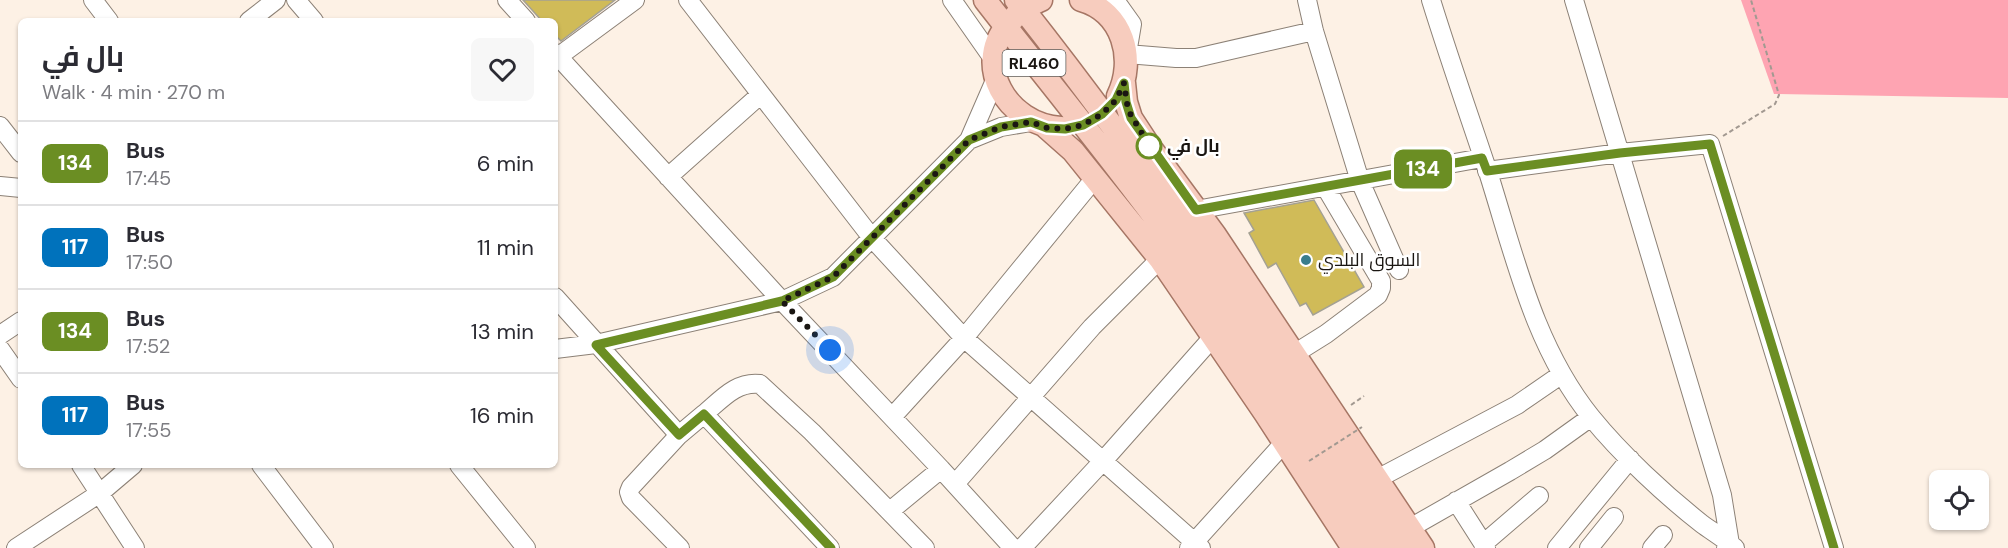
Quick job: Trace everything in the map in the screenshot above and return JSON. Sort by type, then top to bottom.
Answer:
[{"type":"main road","name":"RL460","points":[[985,0],[1005,26],[1093,120]]},
{"type":"main road","points":[[1039,125],[1065,129],[1093,120],[1116,100],[1124,83],[1127,54],[1120,32],[1106,14],[1085,1]]},
{"type":"main road","points":[[1026,3],[1005,26],[997,43],[995,69],[1003,96],[1016,111],[1073,151],[1160,260],[1353,548]]},
{"type":"main road","name":"RL460","points":[[1026,3],[1093,120]]},
{"type":"main road","points":[[1124,83],[1131,118],[1294,354],[1423,548]]},
{"type":"main road","points":[[1093,120],[1377,548]]},
{"type":"main road","points":[[1093,120],[1200,245],[1400,548]]},
{"type":"street","points":[[93,0],[107,18]]},
{"type":"street","points":[[253,18],[276,0]]},
{"type":"street","points":[[296,0],[311,18]]},
{"type":"street","points":[[507,0],[523,18]]},
{"type":"street","points":[[558,55],[635,0]]},
{"type":"street","points":[[688,0],[872,238],[963,338],[1103,461],[1195,546],[1284,443]]},
{"type":"street","points":[[952,0],[995,69],[969,140]]},
{"type":"street","points":[[1307,0],[1314,31],[1360,181],[1398,270]]},
{"type":"street","points":[[1575,0],[1722,495],[1730,546]]},
{"type":"street","points":[[1436,1],[1520,280],[1535,319],[1562,374],[1591,417],[1630,459],[1730,546]]},
{"type":"street","points":[[1127,54],[1196,58],[1314,31]]},
{"type":"street","points":[[558,58],[782,301],[893,416],[1013,548]]},
{"type":"street","points":[[668,177],[760,95]]},
{"type":"street","points":[[558,349],[596,345],[782,301],[833,277],[969,140],[1001,127],[1039,125]]},
{"type":"street","points":[[0,126],[18,149]]},
{"type":"street","points":[[1196,210],[1360,181],[1485,165],[1710,144],[1834,548]]},
{"type":"street","points":[[893,416],[963,338],[1095,178]]},
{"type":"street","points":[[0,186],[18,188]]},
{"type":"street","points":[[1294,354],[1326,334],[1378,295],[1381,288],[1380,281],[1326,188]]},
{"type":"street","points":[[956,484],[1092,327],[1160,260]]},
{"type":"street","points":[[558,301],[679,435]]},
{"type":"street","points":[[0,335],[18,323]]},
{"type":"street","points":[[1022,548],[1213,337]]},
{"type":"street","points":[[0,350],[18,375]]},
{"type":"street","points":[[1377,478],[1517,405],[1562,374]]},
{"type":"street","points":[[680,548],[631,498],[629,492],[631,487],[679,435],[735,389],[742,385],[760,384],[812,432],[925,548]]},
{"type":"street","points":[[704,414],[831,548]]},
{"type":"street","points":[[1410,528],[1545,450],[1591,417]]},
{"type":"street","points":[[1557,548],[1630,459]]},
{"type":"street","points":[[83,468],[135,548]]},
{"type":"street","points":[[16,548],[100,493],[129,468]]},
{"type":"street","points":[[263,468],[324,548]]},
{"type":"street","points":[[461,468],[525,548]]},
{"type":"street","points":[[890,511],[942,469]]},
{"type":"street","points":[[1456,501],[1485,546],[1539,496]]},
{"type":"street","points":[[1589,548],[1614,517]]},
{"type":"path","points":[[1710,144],[1778,100],[1779,95],[1751,0]]},
{"type":"path","points":[[1348,407],[1364,396]]},
{"type":"path","points":[[1309,461],[1362,427]]},
{"type":"shaded area","points":[[1741,0],[2008,0],[2008,98],[1774,94]]},
{"type":"building","points":[[523,0],[615,0],[561,41],[558,38],[558,18],[539,18]]},
{"type":"building","name":"السوق البلدي","points":[[1314,200],[1364,287],[1313,315],[1306,303],[1300,306],[1276,263],[1268,268],[1249,233],[1254,230],[1244,213]]},
{"type":"bus line","name":"134","points":[[831,548],[704,414],[679,435],[596,345],[782,301],[833,277],[969,140],[1001,127],[1031,122],[1047,128],[1065,129],[1083,125],[1102,114],[1116,100],[1124,83],[1131,118],[1196,210],[1482,158],[1487,171],[1620,153],[1710,144],[1834,548]]},
{"type":"place","name":"بال في","points":[[1149,146]]},
{"type":"place","name":"السوق البلدي","points":[[1306,260]]},
{"type":"route","points":[[830,350],[782,301],[833,277],[969,140],[1001,127],[1031,122],[1047,128],[1065,129],[1083,125],[1102,114],[1116,100],[1124,83],[1131,118],[1149,146]]}]
